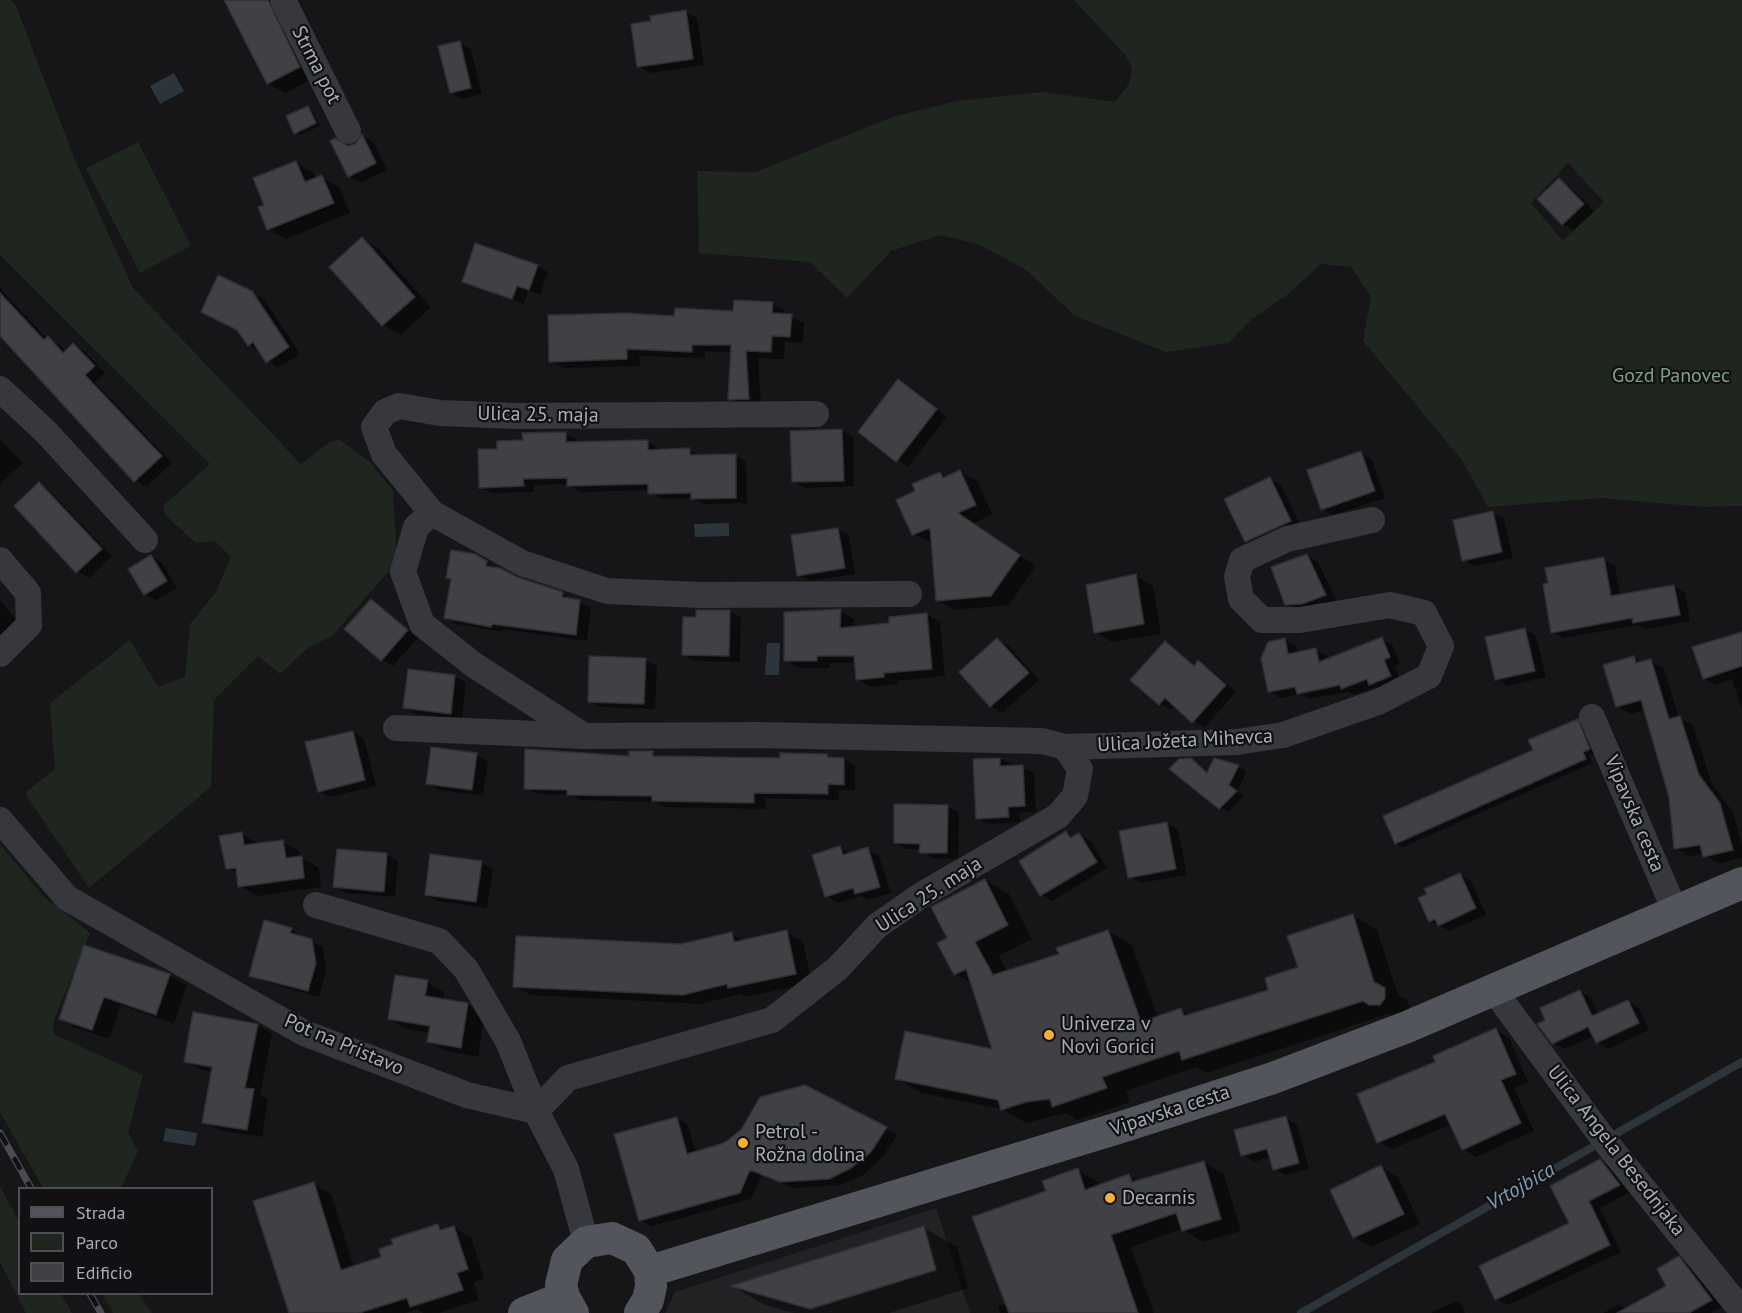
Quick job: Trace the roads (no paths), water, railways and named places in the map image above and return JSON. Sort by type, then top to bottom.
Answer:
[{"type":"main road","name":"Vipavska cesta","points":[[650,1271],[1262,1081],[1407,1027],[1742,883]]},
{"type":"main road","points":[[524,1313],[569,1305],[561,1285],[567,1260],[586,1242],[612,1238],[625,1241],[645,1259],[650,1271],[651,1286],[648,1300],[640,1313]]},
{"type":"street","name":"Strma pot","points":[[283,0],[348,131]]},
{"type":"street","points":[[0,389],[46,432],[145,540]]},
{"type":"street","name":"Ulica 25. maja","points":[[816,414],[515,416],[440,413],[399,406],[385,412],[374,427],[384,454],[432,513],[522,563],[607,591],[699,595],[909,594]]},
{"type":"street","points":[[432,513],[416,527],[403,572],[422,624],[474,665],[584,736]]},
{"type":"street","name":"Ulica Jožeta Mihevca","points":[[1065,747],[1237,742],[1283,735],[1378,702],[1429,676],[1441,646],[1424,613],[1390,605],[1300,620],[1262,620],[1241,599],[1237,577],[1242,560],[1287,539],[1372,520]]},
{"type":"street","points":[[0,560],[28,593],[29,625],[0,654]]},
{"type":"street","name":"Vipavska cesta","points":[[1592,717],[1675,912]]},
{"type":"street","points":[[396,728],[584,736],[759,735],[1042,741],[1065,747]]},
{"type":"street","name":"Ulica 25. maja","points":[[536,1111],[568,1078],[772,1020],[838,968],[877,926],[923,894],[1058,816],[1075,796],[1080,769],[1065,747]]},
{"type":"street","name":"Pot na Pristavo","points":[[0,820],[67,898],[304,1033],[467,1095],[536,1111]]},
{"type":"street","points":[[316,905],[440,941],[466,969],[508,1041],[536,1111],[566,1169],[586,1242]]},
{"type":"street","name":"Ulica Angela Besednjaka","points":[[1493,990],[1601,1135],[1742,1311]]},
{"type":"waterway","name":"Vrtojbica","points":[[1301,1313],[1742,1062]]},
{"type":"railway","points":[[0,1133],[30,1187]]},
{"type":"railway","points":[[91,1295],[101,1313]]},
{"type":"place","name":"Univerza v Novi Gorici","points":[[1049,1035]]},
{"type":"place","name":"Petrol - Rožna dolina","points":[[743,1143]]},
{"type":"place","name":"Decarnis","points":[[1110,1198]]},
{"type":"park label","name":"Gozd Panovec","points":[[1671,376]]}]
